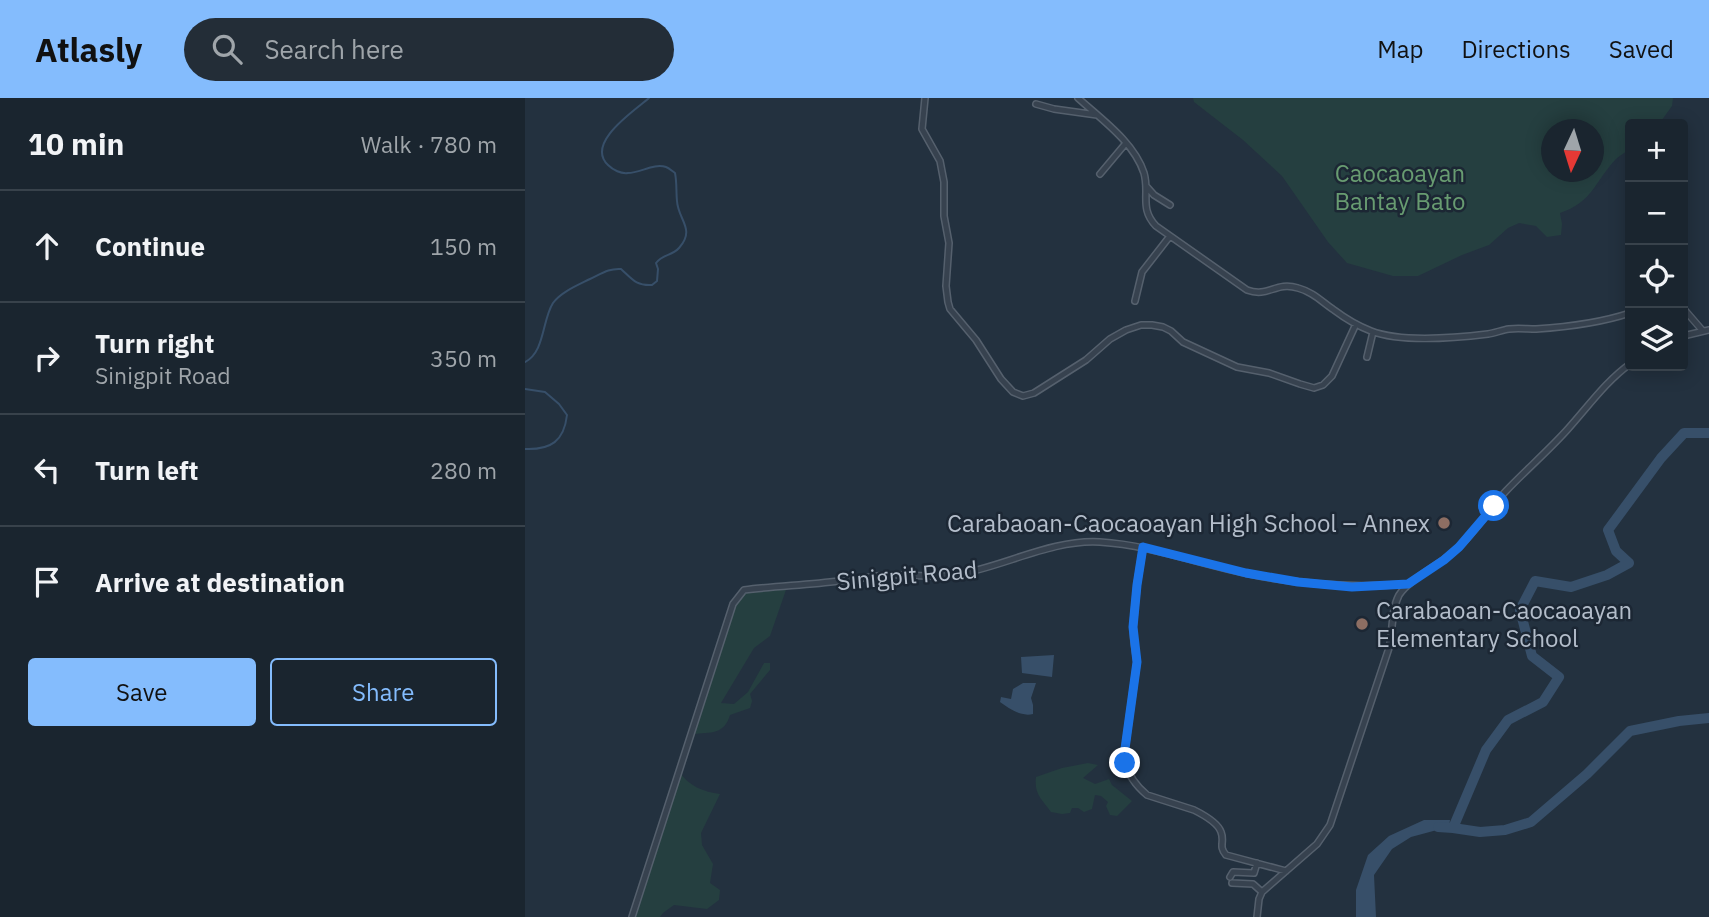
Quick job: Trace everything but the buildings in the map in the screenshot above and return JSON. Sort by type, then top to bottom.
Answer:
[{"type":"street","points":[[925,98],[922,129],[940,161],[944,182],[944,216],[949,243],[946,286],[949,306],[976,340],[1001,379],[1018,395],[1027,396],[1050,383],[1086,360],[1110,339],[1141,325],[1163,327],[1183,342],[1237,367],[1318,387],[1327,383],[1332,376],[1356,324]]},
{"type":"street","points":[[1078,98],[1126,143],[1138,160],[1144,173],[1145,204],[1149,219],[1254,293],[1264,293],[1285,285],[1304,289],[1356,324],[1397,337],[1437,338],[1489,334],[1509,329],[1590,323],[1625,314]]},
{"type":"street","points":[[1036,104],[1097,115]]},
{"type":"street","points":[[1100,174],[1126,143]]},
{"type":"street","points":[[1146,186],[1170,205]]},
{"type":"street","points":[[1135,301],[1142,272],[1170,236]]},
{"type":"street","points":[[1688,313],[1705,330],[1688,335]]},
{"type":"street","points":[[1367,357],[1373,331]]},
{"type":"street","points":[[1257,917],[1262,892],[1317,844],[1330,825],[1389,648],[1399,595],[1408,584],[1459,547],[1504,492],[1556,442],[1625,368]]},
{"type":"street","name":"Sinigpit Road","points":[[632,917],[733,604],[744,590],[885,575],[952,575],[1086,541],[1143,547],[1246,573],[1298,582],[1352,587],[1408,584]]},
{"type":"street","points":[[1143,547],[1133,627],[1137,662],[1124,756],[1126,770],[1147,795],[1194,810],[1217,826],[1221,832],[1222,850],[1226,855],[1286,870]]},
{"type":"street","points":[[1257,863],[1254,873],[1233,872],[1231,880],[1253,884],[1262,892]]},
{"type":"green space","name":"Caocaoayan Bantay Bato","points":[[1193,98],[1673,98],[1672,106],[1663,119],[1625,119],[1625,153],[1604,174],[1604,119],[1541,119],[1541,182],[1599,182],[1580,203],[1560,213],[1561,235],[1547,237],[1536,226],[1519,223],[1508,228],[1489,245],[1418,276],[1393,276],[1347,263],[1328,242],[1282,176],[1243,140],[1194,102]]},
{"type":"green space","points":[[787,587],[770,636],[754,648],[721,703],[734,704],[748,692],[764,663],[770,663],[770,670],[750,694],[750,708],[730,715],[720,729],[693,734],[734,605],[745,591]]},
{"type":"green space","points":[[1088,763],[1098,765],[1083,778],[1095,784],[1109,779],[1112,785],[1132,801],[1117,816],[1110,815],[1106,806],[1108,802],[1095,795],[1092,809],[1084,812],[1072,808],[1070,813],[1062,814],[1051,812],[1037,793],[1036,777]]},
{"type":"green space","points":[[679,771],[687,781],[697,787],[720,794],[701,833],[702,845],[713,864],[710,883],[720,890],[719,900],[707,909],[674,905],[660,917],[634,917]]},
{"type":"water","points":[[1054,655],[1052,677],[1022,673],[1021,657]]},
{"type":"water","points":[[1023,683],[1036,683],[1031,698],[1033,714],[1020,713],[1000,702],[1001,697],[1011,699],[1013,689]]},
{"type":"water","points":[[1424,820],[1450,820],[1448,832],[1437,830],[1411,837],[1392,849],[1374,875],[1376,917],[1356,917],[1356,890],[1368,855],[1389,836]]},
{"type":"waterway","points":[[525,362],[536,351],[549,310],[560,295],[601,273],[617,269],[621,269],[638,283],[652,285],[657,281],[656,263],[676,251],[684,241],[686,230],[678,208],[675,173],[661,166],[623,173],[610,167],[603,156],[603,147],[614,128],[649,98]]},
{"type":"waterway","points":[[525,389],[545,392],[567,415],[563,431],[555,442],[542,448],[525,449]]},
{"type":"waterway","points":[[1438,827],[1453,828],[1486,750],[1508,720],[1543,702],[1559,677],[1532,656],[1520,610],[1535,581],[1571,587],[1607,575],[1629,563],[1616,551],[1608,530],[1661,458],[1684,433],[1709,433]]},
{"type":"waterway","points":[[1453,828],[1480,832],[1505,830],[1531,822],[1587,774],[1630,731],[1709,718]]},
{"type":"place","name":"Carabaoan-Caocaoayan High School – Annex","points":[[1444,523]]},
{"type":"place","name":"Carabaoan-Caocaoayan Elementary School","points":[[1362,624]]},
{"type":"route","points":[[1125,763],[1129,710],[1137,662],[1133,627],[1143,547],[1210,565],[1298,582],[1352,587],[1408,584],[1459,547],[1494,506]]}]
